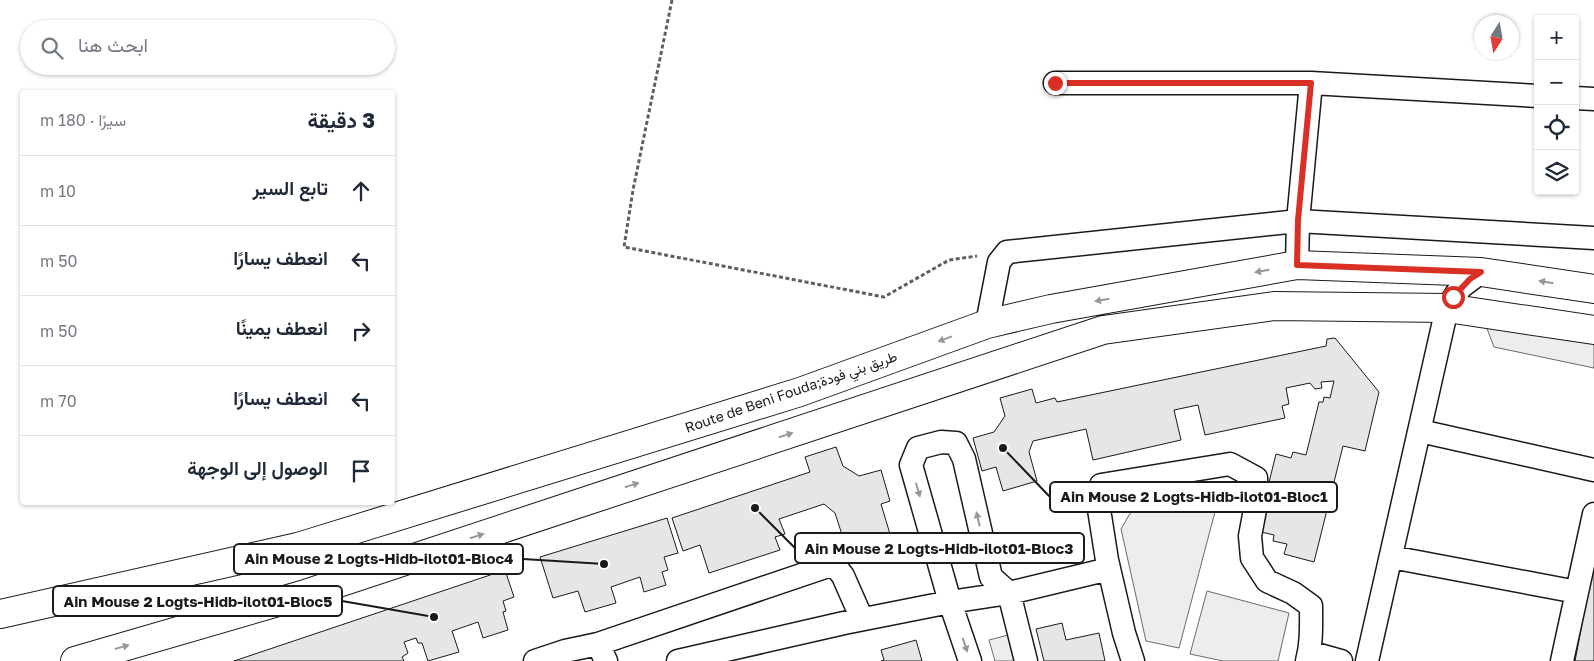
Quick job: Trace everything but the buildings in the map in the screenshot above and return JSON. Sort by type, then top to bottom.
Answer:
[{"type":"main road","name":"Route de Beni Fouda;طريق بني فودة","points":[[0,614],[298,547],[800,392],[987,324],[1051,310],[1297,265],[1481,272],[1594,289]]},
{"type":"main road","points":[[75,661],[302,595],[1103,330],[1274,306],[1447,308],[1594,330]]},
{"type":"street","points":[[1055,83],[1311,83],[1534,96]]},
{"type":"street","points":[[1297,265],[1298,220],[1311,83]]},
{"type":"street","points":[[1579,98],[1594,99]]},
{"type":"street","points":[[987,324],[999,262],[1007,252],[1298,220],[1594,238]]},
{"type":"street","points":[[1367,661],[1447,308],[1461,287],[1481,272]]},
{"type":"street","points":[[1420,431],[1594,470]]},
{"type":"street","points":[[970,661],[950,602],[911,465],[918,448],[941,442],[956,443],[964,459],[991,577],[1009,593],[1026,661]]},
{"type":"street","points":[[1133,661],[1124,633],[1109,569],[1098,503],[1101,485],[1230,464],[1256,478],[1257,499],[1250,536],[1252,558],[1267,581],[1294,594],[1311,606],[1308,656],[1341,661]]},
{"type":"street","points":[[1562,661],[1594,514]]},
{"type":"street","points":[[1391,557],[1577,592]]},
{"type":"street","points":[[535,661],[565,651],[602,653],[834,564],[843,576],[862,619]]},
{"type":"street","points":[[678,661],[862,619],[1009,593],[1109,569]]},
{"type":"path","points":[[672,0],[633,190],[624,246],[884,298],[949,260],[1007,252]]},
{"type":"shaded area","points":[[1486,326],[1594,343],[1594,368],[1494,347]]},
{"type":"shaded area","points":[[1191,493],[1220,493],[1179,648],[1146,641],[1121,529],[1132,510],[1157,501]]},
{"type":"shaded area","points":[[1207,591],[1289,613],[1278,661],[1223,661],[1190,654]]},
{"type":"shaded area","points":[[1012,634],[1017,661],[995,661],[989,640]]},
{"type":"place","name":"Ain Mouse 2 Logts-Hidb-ilot01-Bloc1","points":[[1003,448]]},
{"type":"place","name":"Ain Mouse 2 Logts-Hidb-ilot01-Bloc3","points":[[755,508]]},
{"type":"place","name":"Ain Mouse 2 Logts-Hidb-ilot01-Bloc4","points":[[604,564]]},
{"type":"place","name":"Ain Mouse 2 Logts-Hidb-ilot01-Bloc5","points":[[434,617]]},
{"type":"route","points":[[1055,83],[1311,83],[1298,220],[1297,265],[1481,272],[1461,287],[1453,297]]}]
